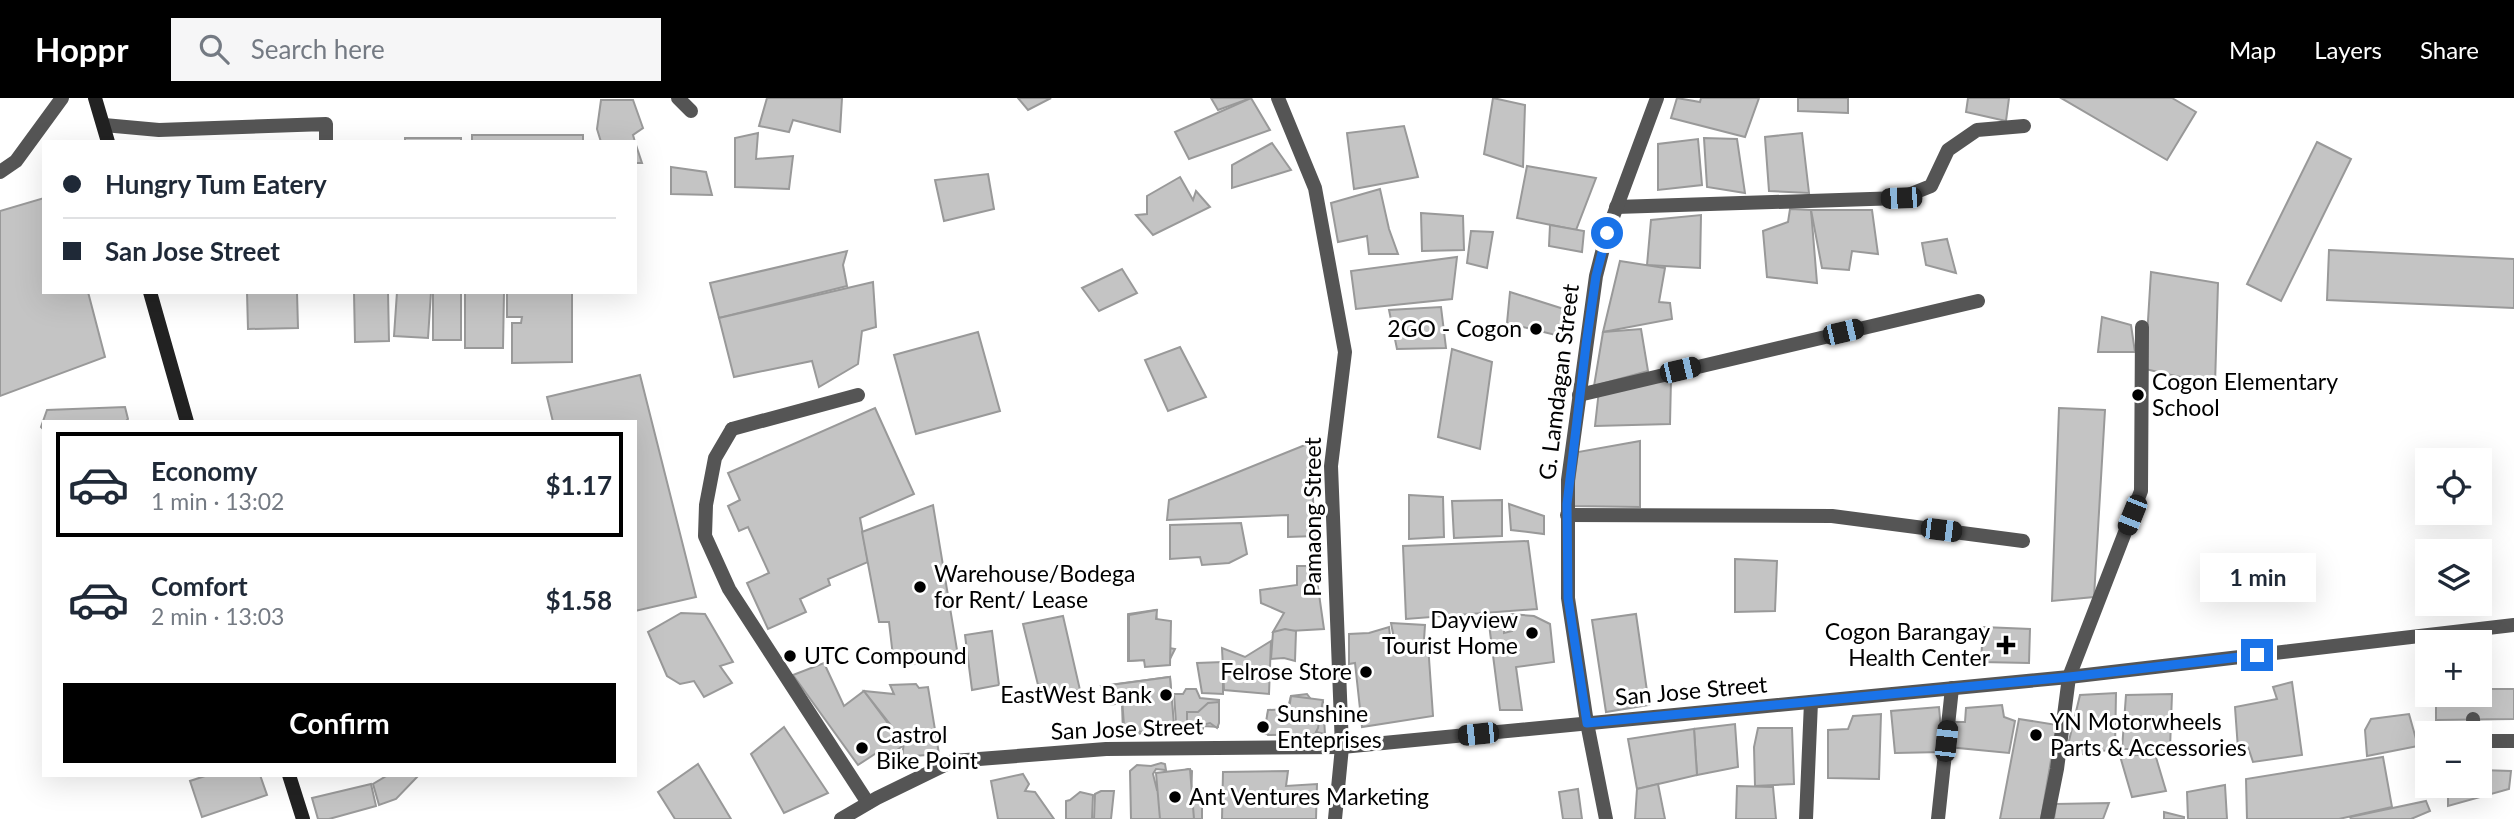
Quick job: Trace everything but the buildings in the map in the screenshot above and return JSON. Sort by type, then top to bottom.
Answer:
[{"type":"main road","points":[[95,98],[108,140]]},
{"type":"main road","points":[[151,294],[186,420]]},
{"type":"main road","points":[[290,777],[303,819]]},
{"type":"street","points":[[0,172],[16,161],[62,98]]},
{"type":"street","points":[[678,98],[691,111]]},
{"type":"street","name":"Pamaong Street","points":[[1278,98],[1315,188],[1345,352],[1331,466],[1342,747],[1335,819]]},
{"type":"street","name":"G. Lamdagan Street","points":[[1606,819],[1587,723],[1568,598],[1568,480],[1596,276],[1616,207],[1657,98]]},
{"type":"street","points":[[104,125],[159,136],[326,124],[326,140]]},
{"type":"street","points":[[1616,207],[1901,198],[1931,186],[1948,150],[1977,130],[2024,126]]},
{"type":"street","points":[[1579,395],[1978,300]]},
{"type":"street","points":[[2047,819],[2069,677],[2141,491],[2142,327]]},
{"type":"street","points":[[858,395],[732,429],[715,458],[706,505],[705,536],[729,589],[868,803]]},
{"type":"street","points":[[1567,515],[1832,516],[2023,541]]},
{"type":"street","name":"San Jose Street","points":[[2492,631],[2514,625]]},
{"type":"street","name":"San Jose Street","points":[[841,819],[953,761],[1106,749],[1342,747],[2415,642]]},
{"type":"street","points":[[1938,819],[1951,688]]},
{"type":"street","points":[[1806,819],[1811,702]]},
{"type":"street","points":[[2492,740],[2514,741]]},
{"type":"place","name":"2GO - Cogon","points":[[1536,329]]},
{"type":"place","name":"Cogon Elementary School","points":[[2138,395]]},
{"type":"place","name":"Warehouse/Bodega for Rent/ Lease","points":[[920,587]]},
{"type":"place","name":"Dayview Tourist Home","points":[[1532,633]]},
{"type":"place","name":"Cogon Barangay Health Center","points":[[2006,645]]},
{"type":"place","name":"UTC Compound","points":[[790,656]]},
{"type":"place","name":"Felrose Store","points":[[1366,672]]},
{"type":"place","name":"EastWest Bank","points":[[1166,695]]},
{"type":"place","name":"Sunshine Enteprises","points":[[1263,727]]},
{"type":"place","name":"YN Motorwheels Parts & Accessories","points":[[2036,735]]},
{"type":"place","name":"Castrol Bike Point","points":[[862,748]]},
{"type":"place","name":"Ant Ventures Marketing","points":[[1175,797]]},
{"type":"route","points":[[1607,233],[1596,276],[1567,504],[1568,598],[1587,723],[2069,677],[2257,655]]}]
